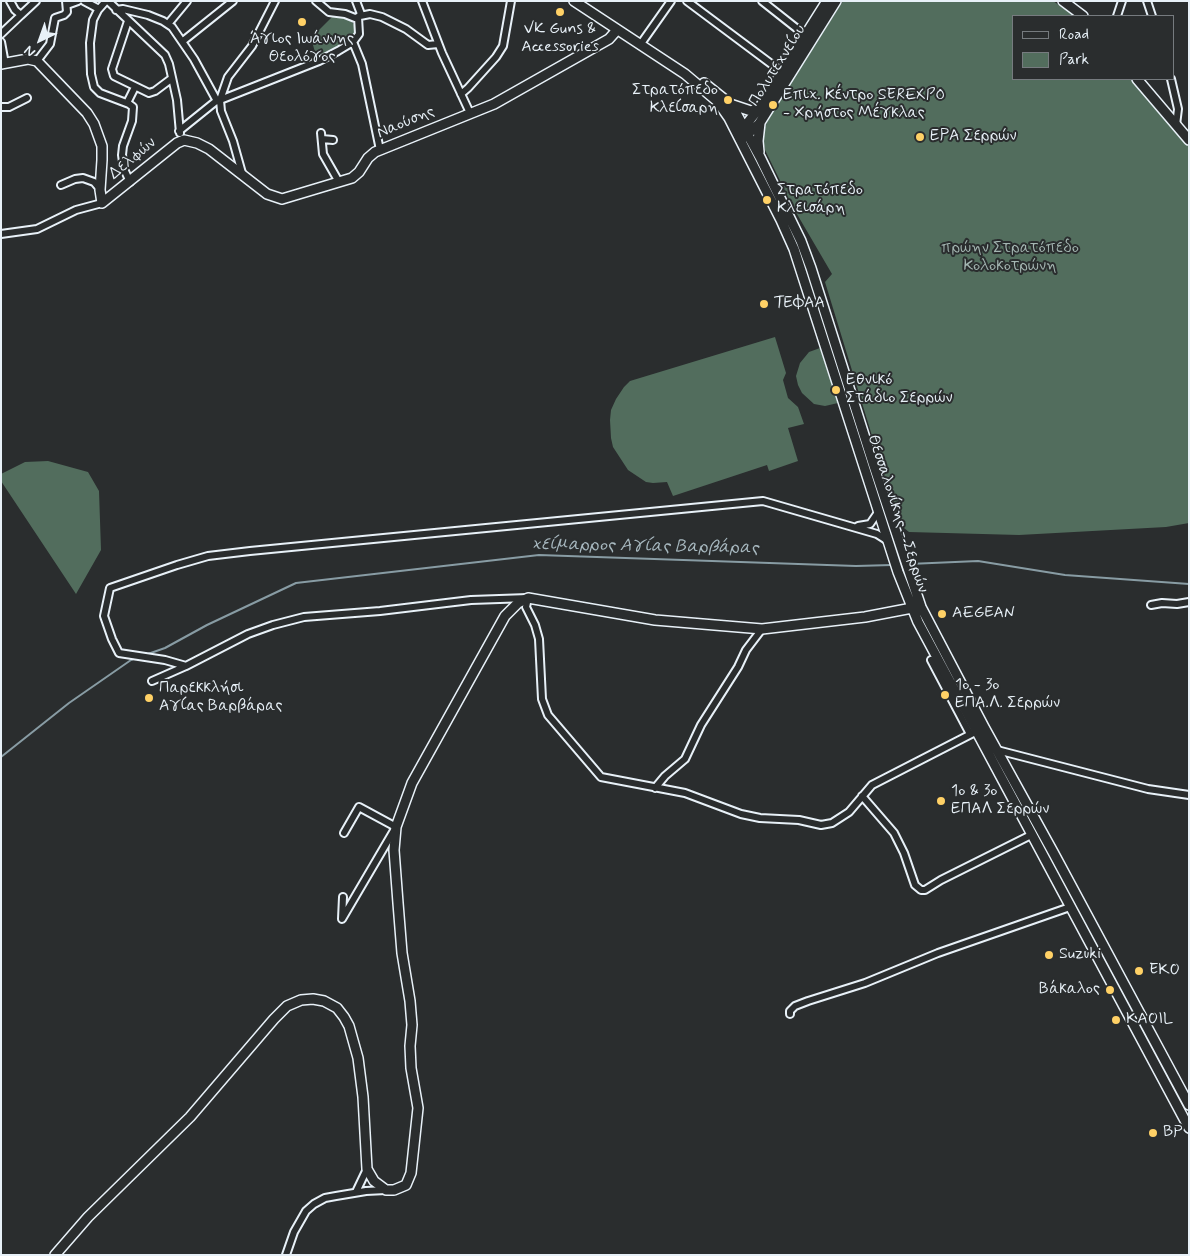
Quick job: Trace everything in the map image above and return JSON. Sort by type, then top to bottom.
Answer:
[{"type":"main road","points":[[574,1],[685,74],[721,105],[743,134]]},
{"type":"main road","name":"Πολυτεχνείου","points":[[743,134],[827,1]]},
{"type":"main road","name":"Πολυτεχνείου","points":[[743,134],[761,120],[836,1]]},
{"type":"main road","points":[[1063,1],[1082,15]]},
{"type":"main road","name":"Ναούσης","points":[[184,140],[192,141],[205,147],[242,173],[267,194],[282,199],[354,176],[368,158],[380,150],[498,102],[609,39],[617,30]]},
{"type":"main road","points":[[3,64],[28,59],[37,61],[84,109],[94,124],[102,150],[100,190],[102,203]]},
{"type":"main road","points":[[685,74],[701,81],[729,104],[750,111],[760,107]]},
{"type":"main road","points":[[1138,80],[1189,140]]},
{"type":"main road","points":[[729,104],[743,134]]},
{"type":"main road","points":[[760,157],[758,141],[761,120]]},
{"type":"main road","name":"Θεσσαλονίκης - Σερρών","points":[[743,134],[760,157],[799,236],[809,261],[901,546],[912,608],[934,659],[977,731],[1189,1128]]},
{"type":"main road","name":"Θεσσαλονίκης - Σερρών","points":[[743,134],[796,254],[890,546],[909,589],[922,607],[945,653],[977,731],[996,750],[1189,1104]]},
{"type":"main road","name":"Δελφών","points":[[102,203],[175,144],[184,140]]},
{"type":"main road","points":[[55,1255],[95,1211],[190,1117],[274,1019],[287,1006],[301,1000],[313,999],[324,1001],[337,1008],[349,1026],[358,1058],[363,1097],[367,1169],[374,1181],[386,1190],[394,1190],[400,1188],[409,1179],[418,1108],[411,1068],[410,1046],[412,1025],[402,953],[398,903],[394,850],[396,827],[412,783],[504,616],[518,603],[528,598],[655,620],[762,629],[873,616],[912,608]]},
{"type":"street","points":[[10,1],[15,10],[21,15]]},
{"type":"street","points":[[1,34],[36,1]]},
{"type":"street","points":[[37,61],[50,44],[55,18],[65,14],[67,3],[78,1]]},
{"type":"street","points":[[84,1],[99,9]]},
{"type":"street","points":[[130,182],[124,169],[122,154],[123,146],[131,127],[133,107],[127,103],[100,94],[92,83],[90,43],[94,20],[99,9],[107,1],[165,55],[169,64],[177,100],[179,131],[184,140]]},
{"type":"street","points":[[168,24],[186,1]]},
{"type":"street","points":[[183,40],[233,1]]},
{"type":"street","points":[[219,101],[228,78],[252,46],[275,1]]},
{"type":"street","points":[[316,1],[329,12],[359,17],[370,14],[382,17],[406,29],[428,45],[438,44]]},
{"type":"street","points":[[179,131],[219,101],[319,60],[352,42],[359,34],[360,11],[356,1]]},
{"type":"street","points":[[422,1],[438,44],[470,113]]},
{"type":"street","points":[[460,94],[496,58],[503,46],[511,1]]},
{"type":"street","points":[[640,45],[671,1]]},
{"type":"street","points":[[687,1],[782,72]]},
{"type":"street","points":[[762,1],[805,35]]},
{"type":"street","points":[[1117,15],[1122,1]]},
{"type":"street","points":[[1147,1],[1152,15]]},
{"type":"street","points":[[116,10],[123,9],[138,12],[168,24],[183,40],[219,101],[242,173]]},
{"type":"street","points":[[128,21],[112,69],[116,78],[151,93],[171,79]]},
{"type":"street","points":[[1,42],[3,64]]},
{"type":"street","points":[[352,42],[362,64],[380,150]]},
{"type":"street","points":[[1171,80],[1178,113],[1176,125]]},
{"type":"street","points":[[127,103],[135,87]]},
{"type":"street","points":[[1,107],[9,107],[27,98]]},
{"type":"street","points":[[1162,108],[1165,111],[1172,109],[1176,98]]},
{"type":"street","points":[[333,140],[322,136],[322,149],[324,158],[339,182]]},
{"type":"street","points":[[61,184],[83,178],[94,182],[100,190]]},
{"type":"street","points":[[1,234],[41,228],[76,210],[102,203]]},
{"type":"street","points":[[186,666],[165,660],[119,653],[104,616],[110,588],[208,556],[763,501],[881,536],[890,546]]},
{"type":"street","points":[[849,526],[868,525],[874,520],[879,511]]},
{"type":"street","points":[[152,681],[248,634],[304,617],[380,611],[471,600],[528,598],[526,606],[539,639],[542,699],[548,715],[602,778],[685,793],[741,814],[760,818],[799,820],[824,825],[842,817],[872,785],[977,731]]},
{"type":"street","points":[[1151,605],[1189,602]]},
{"type":"street","points":[[655,788],[665,776],[685,759],[701,725],[738,667],[746,650],[762,629]]},
{"type":"street","points":[[934,659],[945,653]]},
{"type":"street","points":[[996,750],[1139,788],[1189,794]]},
{"type":"street","points":[[862,796],[895,835],[915,885],[921,890],[1031,835]]},
{"type":"street","points":[[343,897],[342,919],[396,827],[359,807],[344,833]]},
{"type":"street","points":[[790,1014],[790,1011],[795,1006],[808,1000],[865,983],[938,953],[1070,906]]},
{"type":"street","points":[[356,1192],[367,1169]]},
{"type":"street","points":[[286,1255],[294,1232],[310,1207],[325,1198],[356,1192],[386,1190]]},
{"type":"green space","name":"πρώην Στρατόπεδο Κολοκοτρώνη","points":[[843,1],[1053,1],[1074,15],[1012,15],[1012,80],[1131,80],[1189,147],[1189,523],[1166,527],[1019,535],[909,532],[899,524],[825,282],[832,274],[794,209],[765,150],[763,142],[764,130],[768,119]]},
{"type":"green space","points":[[333,16],[343,17],[352,22],[357,35],[341,47],[319,55],[317,59],[311,38]]},
{"type":"green space","points":[[775,337],[786,373],[783,380],[788,398],[798,407],[804,424],[788,428],[798,461],[769,471],[767,465],[673,496],[667,482],[646,482],[628,470],[613,447],[610,420],[611,410],[616,399],[630,381]]},
{"type":"green space","points":[[820,348],[838,403],[825,406],[814,404],[802,393],[796,376],[800,363],[809,352]]},
{"type":"green space","points":[[48,461],[88,472],[99,491],[101,550],[76,594],[1,481],[1,474],[25,462]]},
{"type":"waterway","name":"χείμαρρος Αγίας Βαρβάρας","points":[[145,655],[165,648],[207,625],[296,583],[539,555],[856,566],[892,565]]},
{"type":"waterway","name":"χείμαρρος Αγίας Βαρβάρας","points":[[909,564],[978,561],[1065,575],[1189,584]]},
{"type":"waterway","name":"χείμαρρος Αγίας Βαρβάρας","points":[[1,757],[69,703],[136,658]]},
{"type":"place","name":"VK Guns & Accessories","points":[[560,12]]},
{"type":"place","name":"Άγιος Ιωάννης Θεολόγος","points":[[302,22]]},
{"type":"place","name":"Στρατόπεδο Κλείσαρη","points":[[728,100]]},
{"type":"place","name":"Επιχ. Κέντρο SEREXPO - Χρήστος Μέγκλας","points":[[773,105]]},
{"type":"place","name":"ΕΡΑ Σερρών","points":[[920,137]]},
{"type":"place","name":"Στρατόπεδο Κλεισάρη","points":[[767,200]]},
{"type":"place","name":"ΤΕΦΑΑ","points":[[764,304]]},
{"type":"place","name":"Εθνικό Στάδιο Σερρών","points":[[836,390]]},
{"type":"place","name":"AEGEAN","points":[[942,614]]},
{"type":"place","name":"1ο - 3ο ΕΠΑ.Λ. Σερρών","points":[[945,695]]},
{"type":"place","name":"Παρεκκλήσι Αγίας Βαρβάρας","points":[[149,698]]},
{"type":"place","name":"1ο & 3ο ΕΠΑΛ Σερρών","points":[[941,801]]},
{"type":"place","name":"Suzuki","points":[[1049,955]]},
{"type":"place","name":"EKO","points":[[1139,971]]},
{"type":"place","name":"Βάκαλος","points":[[1110,990]]},
{"type":"place","name":"KAOIL","points":[[1116,1020]]},
{"type":"place","name":"BP","points":[[1153,1133]]}]
